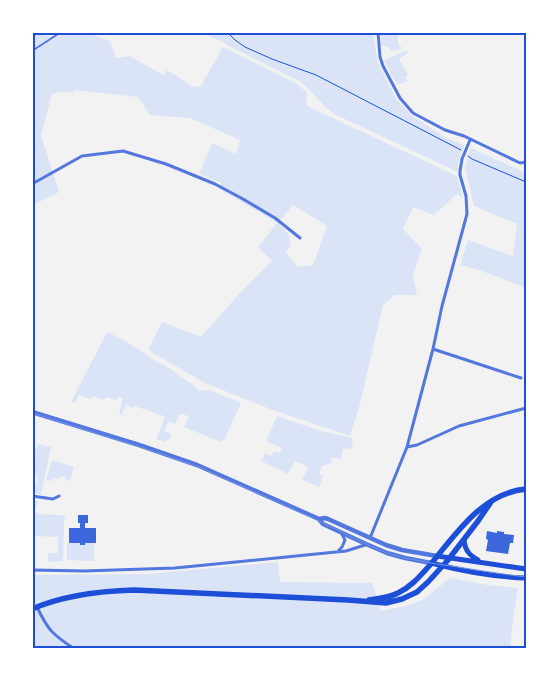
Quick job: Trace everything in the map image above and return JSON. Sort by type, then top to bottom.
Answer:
[{"type":"main road","points":[[362,601],[396,595],[423,573],[473,514],[490,502],[508,493],[526,489]]},
{"type":"main road","points":[[35,608],[58,600],[89,593],[134,590],[386,603],[402,600],[417,592],[443,566],[464,540],[490,502]]},
{"type":"main road","points":[[464,540],[467,551],[472,557],[482,562]]},
{"type":"main road","points":[[437,556],[526,570]]},
{"type":"main road","points":[[431,563],[501,576],[526,578]]},
{"type":"street","points":[[378,32],[380,57],[383,66],[405,105],[413,113],[445,130],[520,163],[526,162]]},
{"type":"street","points":[[32,570],[84,571],[175,568],[346,550],[366,544],[408,447],[442,306],[467,214],[466,196],[460,175],[461,162],[470,140]]},
{"type":"street","points":[[32,184],[82,156],[125,151],[166,164],[215,184],[275,218],[300,238]]},
{"type":"street","points":[[432,349],[521,378]]},
{"type":"street","points":[[408,447],[417,445],[459,426],[526,408]]},
{"type":"street","points":[[32,412],[139,444],[197,465],[319,519],[323,524],[366,544],[397,556],[431,563]]},
{"type":"street","points":[[32,496],[52,499],[59,496]]},
{"type":"street","points":[[319,519],[325,518],[402,550],[437,556]]},
{"type":"street","points":[[339,550],[345,540],[341,532]]},
{"type":"street","points":[[35,608],[50,631],[73,648]]},
{"type":"lane","points":[[32,51],[62,32]]},
{"type":"path","points":[[227,32],[245,47],[272,59],[316,74],[459,149],[472,159],[526,182]]},
{"type":"shaded area","points":[[33,32],[46,33],[47,36],[91,34],[110,41],[116,58],[129,56],[164,75],[167,70],[191,86],[200,87],[223,47],[297,84],[308,94],[306,98],[307,106],[457,176],[463,198],[457,194],[434,215],[413,207],[403,229],[422,249],[413,275],[417,295],[395,295],[383,305],[360,404],[350,436],[270,409],[205,383],[148,350],[162,322],[201,337],[238,295],[272,261],[258,247],[277,223],[218,188],[222,183],[199,174],[212,143],[236,154],[240,140],[190,118],[150,115],[138,97],[75,90],[73,92],[52,94],[41,135],[59,192],[33,205]],"holes":[[[293,205],[327,226],[313,265],[298,267],[286,252],[291,246],[288,233],[278,223]]]},
{"type":"shaded area","points":[[202,33],[373,33],[378,63],[397,100],[411,115],[443,136],[464,145],[458,164],[458,172],[334,114],[299,81]]},
{"type":"shaded area","points":[[398,33],[398,45],[401,46],[401,49],[391,51],[389,47],[384,45],[381,47],[381,34]]},
{"type":"shaded area","points":[[407,50],[408,53],[399,59],[408,74],[405,77],[408,81],[398,85],[384,60]]},
{"type":"shaded area","points":[[471,148],[526,173],[526,288],[479,270],[460,265],[468,240],[513,256],[517,224],[474,206],[465,167]]},
{"type":"shaded area","points":[[107,332],[124,340],[169,368],[199,391],[210,390],[241,403],[224,440],[222,439],[221,442],[184,427],[189,416],[180,414],[175,424],[168,422],[164,431],[171,434],[169,440],[165,442],[156,439],[165,417],[134,406],[133,408],[126,404],[122,415],[119,414],[123,398],[118,397],[116,400],[106,397],[104,400],[92,396],[91,399],[78,395],[76,403],[71,402]]},
{"type":"shaded area","points":[[277,416],[321,431],[353,438],[352,449],[343,448],[341,459],[332,457],[331,463],[322,466],[319,474],[323,476],[319,487],[302,480],[308,467],[295,461],[288,474],[261,461],[265,453],[271,456],[274,451],[279,453],[282,448],[266,441]]},
{"type":"shaded area","points":[[38,444],[51,447],[41,494],[33,493],[33,486],[38,485],[38,481],[36,474],[33,476],[33,448],[36,449]]},
{"type":"shaded area","points":[[52,460],[74,467],[70,481],[66,480],[66,477],[60,476],[59,479],[53,478],[52,481],[46,480]]},
{"type":"shaded area","points":[[33,500],[38,501],[35,512],[39,514],[65,516],[63,561],[48,562],[48,553],[58,553],[58,537],[33,536]]},
{"type":"shaded area","points":[[67,543],[94,543],[94,561],[67,560]]},
{"type":"shaded area","points":[[278,562],[280,582],[372,583],[381,611],[406,606],[424,599],[450,578],[518,588],[510,648],[33,648],[32,575],[148,574]]},
{"type":"building","points":[[78,515],[88,515],[88,523],[85,523],[85,528],[96,528],[96,543],[80,545],[80,543],[69,543],[69,528],[80,528]]},
{"type":"building","points":[[487,531],[504,532],[504,534],[514,535],[508,554],[486,551]]},
{"type":"tram line","points":[[32,413],[199,467],[387,553],[431,563],[526,577]]}]
